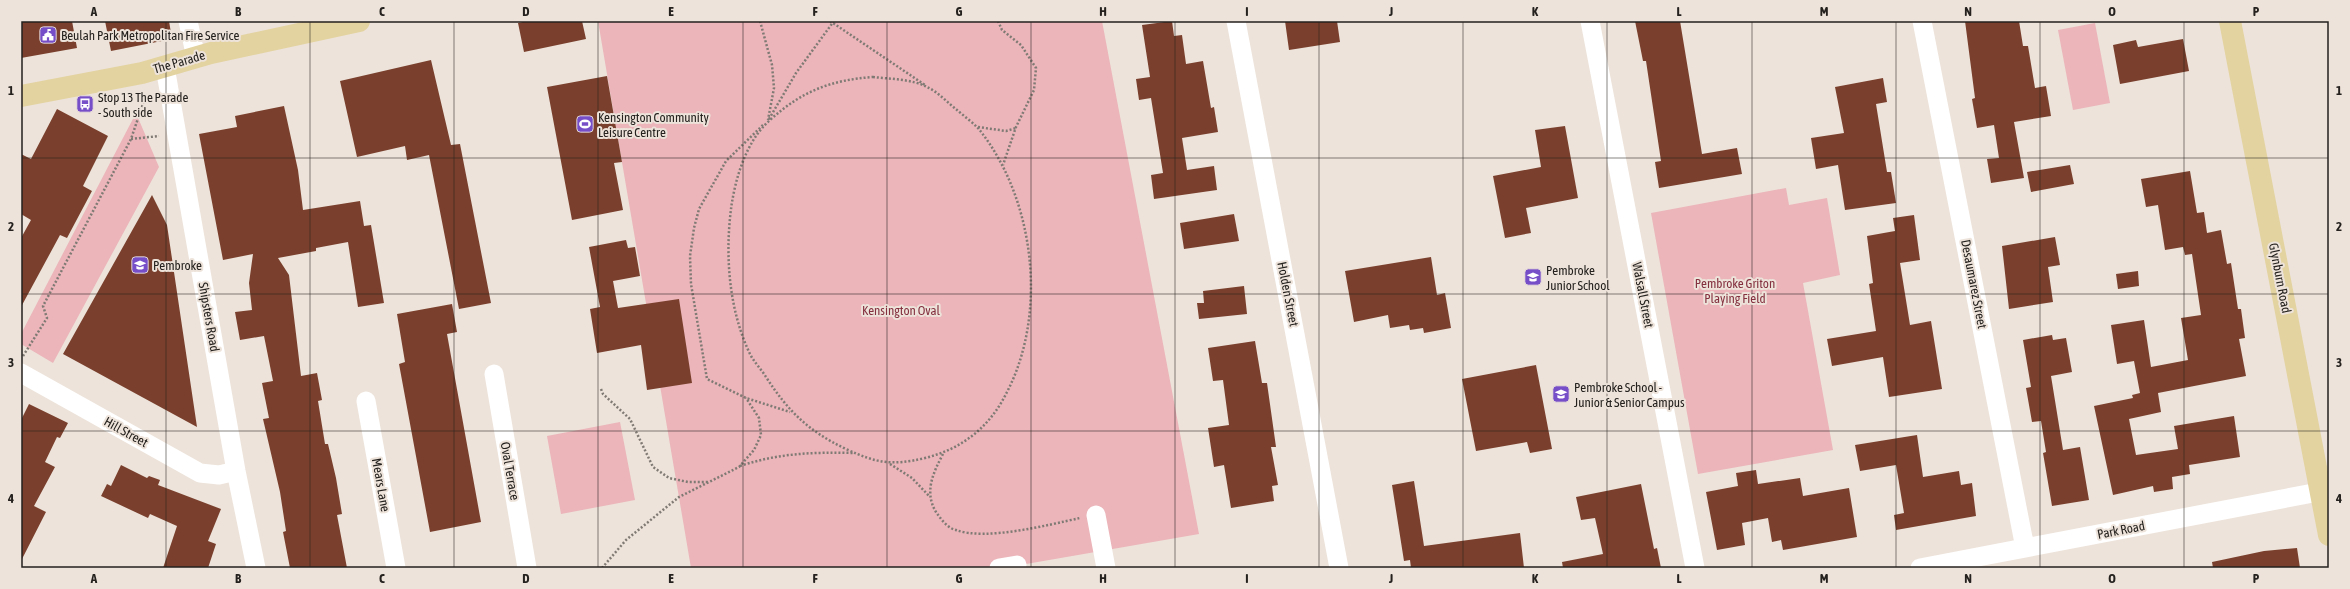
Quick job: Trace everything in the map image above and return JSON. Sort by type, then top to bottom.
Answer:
[{"type":"main road","name":"The Parade","points":[[21,96],[165,66],[284,36],[359,21]]},
{"type":"main road","name":"Glynburn Road","points":[[2230,21],[2325,491],[2329,535]]},
{"type":"street","points":[[188,21],[196,58]]},
{"type":"street","name":"Holden Street","points":[[1236,21],[1339,568]]},
{"type":"street","name":"Walsall Street","points":[[1590,21],[1695,568]]},
{"type":"street","name":"Desaumarez Street","points":[[1922,21],[2025,548]]},
{"type":"street","name":"Shipsters Road","points":[[165,66],[236,471],[256,568]]},
{"type":"street","name":"Hill Street","points":[[21,373],[200,473],[219,475],[236,471]]},
{"type":"street","name":"Oval Terrace","points":[[494,374],[527,568]]},
{"type":"street","name":"Mears Lane","points":[[366,401],[396,568]]},
{"type":"street","name":"Park Road","points":[[1920,568],[2325,491]]},
{"type":"street","points":[[1096,515],[1106,568]]},
{"type":"street","points":[[999,568],[1017,564]]},
{"type":"path","points":[[760,21],[772,65],[774,88],[768,121]]},
{"type":"path","points":[[889,464],[943,454],[968,440],[986,425],[999,408],[1013,381],[1023,353],[1031,317],[1032,275],[1026,239],[1016,199],[1003,166],[977,127],[927,86],[832,21],[796,73],[746,155],[733,196],[728,248],[730,270],[735,310],[752,357],[790,412],[829,441],[856,453],[889,464],[912,478],[930,497],[942,520],[955,530],[970,534],[992,533],[1046,526],[1096,515]]},
{"type":"path","points":[[998,21],[1002,30],[1021,45],[1036,68],[1034,90],[1016,128],[1003,166]]},
{"type":"path","points":[[790,412],[746,398],[707,379],[691,284],[690,256],[699,209],[726,161],[768,121],[815,89],[843,79],[874,77],[896,79],[927,86]]},
{"type":"path","points":[[21,358],[26,355],[47,318],[43,306],[131,139],[146,95]]},
{"type":"path","points":[[977,127],[1006,131],[1016,128]]},
{"type":"path","points":[[131,139],[159,136]]},
{"type":"path","points":[[601,389],[603,394],[630,419],[653,467],[669,478],[688,482],[710,482]]},
{"type":"path","points":[[739,466],[754,450],[761,435],[759,418],[746,398]]},
{"type":"path","points":[[602,568],[626,540],[679,497],[739,466],[767,457],[800,453],[856,453]]},
{"type":"path","points":[[930,497],[930,485],[943,454]]},
{"type":"green space","name":"Kensington Oval","points":[[598,21],[1102,21],[1199,534],[1003,568],[691,568]]},
{"type":"green space","points":[[2095,23],[2110,103],[2073,110],[2058,30]]},
{"type":"green space","points":[[136,113],[159,167],[53,363],[21,344],[21,334]]},
{"type":"green space","name":"Pembroke Griton Playing Field","points":[[1786,188],[1789,205],[1827,198],[1840,275],[1803,283],[1833,450],[1698,474],[1651,213]]},
{"type":"green space","points":[[620,422],[635,500],[561,514],[547,436]]},
{"type":"building","name":"Beulah Park Metropolitan Fire Service","points":[[21,21],[72,21],[77,48],[21,58]]},
{"type":"building","points":[[105,21],[169,21],[172,39],[111,51]]},
{"type":"building","points":[[527,21],[582,21],[586,39],[524,52],[518,23]]},
{"type":"building","points":[[1172,21],[1174,36],[1182,35],[1186,64],[1203,61],[1211,108],[1214,107],[1218,132],[1182,138],[1187,170],[1214,166],[1217,190],[1154,199],[1151,175],[1163,173],[1151,98],[1139,100],[1136,79],[1150,77],[1142,25]]},
{"type":"building","points":[[1285,21],[1337,21],[1340,42],[1289,50]]},
{"type":"building","points":[[1635,21],[1680,21],[1702,154],[1737,148],[1742,174],[1659,188],[1655,162],[1661,161],[1646,61],[1643,61]]},
{"type":"building","points":[[1965,21],[2019,21],[2023,46],[2028,46],[2035,88],[2046,86],[2051,116],[2014,122],[2024,178],[1991,183],[1987,159],[1999,158],[1994,125],[1977,128],[1972,99],[1975,98]]},
{"type":"building","points":[[2183,39],[2189,71],[2120,84],[2113,45],[2136,40],[2138,47]]},
{"type":"building","points":[[431,60],[451,145],[460,144],[491,303],[459,309],[429,155],[407,160],[405,146],[357,157],[340,81]]},
{"type":"building","name":"Kensington Community Leisure Centre","points":[[607,76],[622,162],[614,163],[623,210],[572,220],[547,87]]},
{"type":"building","points":[[1883,78],[1887,102],[1876,104],[1887,172],[1891,172],[1896,203],[1845,210],[1838,165],[1816,169],[1811,138],[1844,133],[1835,87]]},
{"type":"building","points":[[284,106],[298,170],[303,210],[360,201],[364,226],[371,225],[384,303],[358,307],[348,242],[316,248],[316,251],[278,258],[289,275],[301,376],[317,373],[322,400],[318,401],[325,444],[328,444],[342,514],[337,515],[347,568],[290,568],[283,532],[286,531],[280,492],[263,419],[269,418],[262,383],[273,381],[264,336],[240,340],[235,312],[252,310],[249,283],[253,254],[223,260],[199,134],[237,127],[235,116]]},
{"type":"building","points":[[57,109],[108,136],[83,186],[92,191],[67,238],[60,235],[21,307],[21,238],[31,220],[21,214],[21,154],[31,159]]},
{"type":"building","points":[[1565,126],[1578,198],[1526,208],[1531,233],[1505,238],[1493,176],[1541,167],[1535,130]]},
{"type":"building","points":[[2070,165],[2074,184],[2031,192],[2027,172]]},
{"type":"building","points":[[2190,171],[2197,213],[2204,212],[2207,233],[2221,230],[2227,264],[2231,263],[2238,309],[2241,309],[2245,338],[2239,339],[2246,376],[2158,393],[2161,412],[2129,419],[2136,455],[2178,449],[2174,426],[2234,416],[2240,457],[2189,465],[2190,474],[2172,477],[2173,489],[2154,492],[2153,486],[2113,495],[2094,406],[2133,398],[2132,395],[2140,393],[2134,361],[2117,364],[2111,325],[2144,320],[2151,367],[2188,360],[2181,318],[2201,315],[2192,254],[2185,255],[2183,247],[2165,250],[2158,205],[2146,207],[2141,179]]},
{"type":"building","name":"Pembroke","points":[[152,195],[167,225],[197,427],[63,354]]},
{"type":"building","points":[[1234,214],[1239,241],[1184,249],[1180,223]]},
{"type":"building","points":[[1914,215],[1920,260],[1900,263],[1910,325],[1931,321],[1942,389],[1889,397],[1883,357],[1832,366],[1827,339],[1876,331],[1869,284],[1873,283],[1867,236],[1895,231],[1893,218]]},
{"type":"building","points":[[2055,237],[2060,265],[2048,267],[2053,302],[2009,309],[2002,246]]},
{"type":"building","points":[[626,240],[628,248],[635,247],[640,276],[613,281],[618,308],[679,299],[692,383],[647,390],[641,345],[597,353],[590,309],[600,307],[589,247]]},
{"type":"building","points":[[1431,257],[1437,295],[1445,293],[1451,328],[1424,333],[1423,328],[1410,330],[1409,325],[1390,328],[1388,315],[1354,322],[1345,271]]},
{"type":"building","points":[[2138,271],[2139,286],[2118,289],[2116,274]]},
{"type":"building","points":[[1244,286],[1247,314],[1199,319],[1197,303],[1204,303],[1203,291]]},
{"type":"building","points":[[452,304],[457,332],[447,334],[481,522],[430,532],[399,364],[405,362],[397,314]]},
{"type":"building","points":[[2052,335],[2053,340],[2066,338],[2072,372],[2051,376],[2063,450],[2080,447],[2089,500],[2052,506],[2043,453],[2046,452],[2041,421],[2032,422],[2026,388],[2031,387],[2023,340]]},
{"type":"building","points":[[1255,341],[1262,383],[1267,383],[1276,447],[1271,447],[1278,485],[1272,486],[1274,501],[1231,508],[1224,465],[1214,467],[1208,428],[1229,425],[1223,380],[1213,381],[1208,348]]},
{"type":"building","points":[[1536,365],[1552,449],[1530,453],[1527,442],[1476,451],[1462,379]]},
{"type":"building","points":[[29,404],[68,423],[60,438],[57,437],[45,462],[55,467],[34,506],[46,512],[21,561],[21,420]]},
{"type":"building","points":[[1917,435],[1923,477],[1959,471],[1961,485],[1972,483],[1976,516],[1896,530],[1894,515],[1904,513],[1896,465],[1860,471],[1855,445]]},
{"type":"building","points":[[121,465],[147,478],[149,476],[160,480],[158,485],[221,509],[208,541],[216,544],[208,568],[163,568],[177,526],[150,514],[148,518],[101,496],[107,484],[111,486]]},
{"type":"building","points":[[1756,470],[1758,484],[1800,478],[1803,496],[1849,488],[1857,537],[1783,550],[1781,540],[1772,542],[1768,518],[1742,523],[1745,545],[1717,550],[1706,492],[1738,486],[1736,473]]},
{"type":"building","points":[[1414,481],[1424,546],[1520,533],[1524,568],[1411,568],[1410,560],[1404,561],[1392,485]]},
{"type":"building","points":[[1641,484],[1654,549],[1657,548],[1661,568],[1563,568],[1562,562],[1603,554],[1595,518],[1581,520],[1576,497]]},
{"type":"building","points":[[2297,548],[2300,568],[2213,568],[2212,562],[2264,551]]},
{"type":"place","name":"Beulah Park Metropolitan Fire Service","points":[[48,35]]},
{"type":"place","name":"Stop 13 The Parade - South side","points":[[85,104]]},
{"type":"place","name":"Kensington Community Leisure Centre","points":[[585,124]]},
{"type":"place","name":"Pembroke","points":[[140,265]]},
{"type":"place","name":"Pembroke Junior School","points":[[1533,277]]},
{"type":"place","name":"Pembroke School - Junior & Senior Campus","points":[[1561,394]]}]
